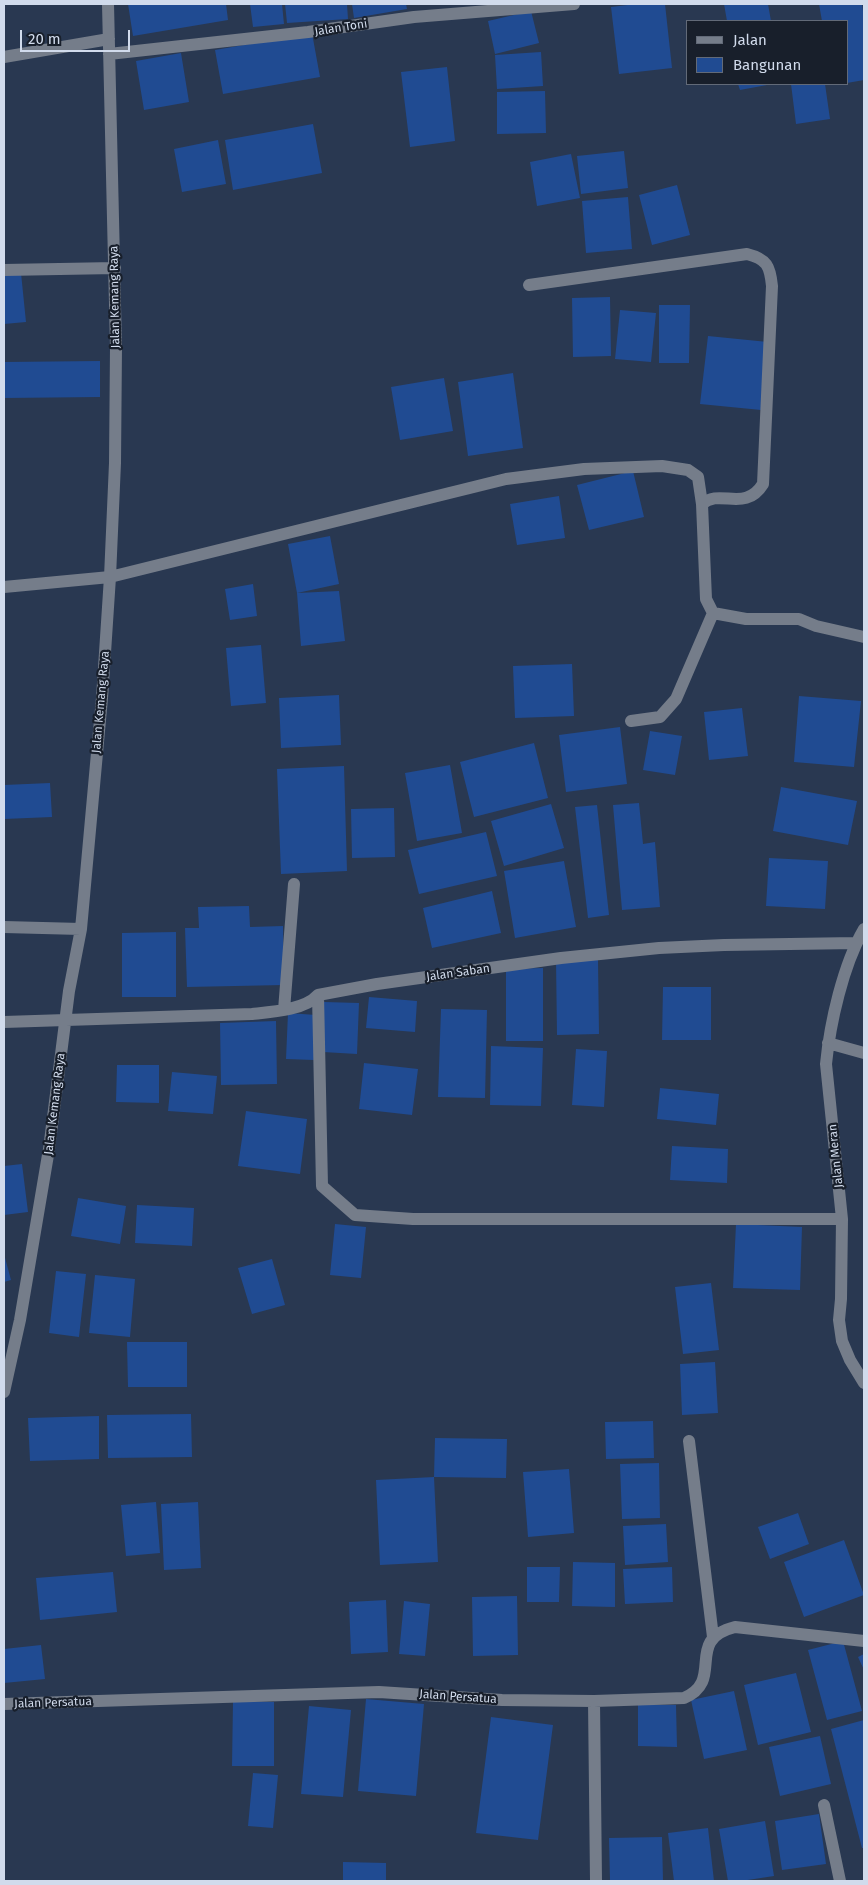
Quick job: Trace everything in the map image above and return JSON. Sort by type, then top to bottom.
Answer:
[{"type":"street","name":"Jalan Kemang Raya","points":[[4,1392],[20,1320],[49,1149],[69,990],[81,929],[102,698],[110,577],[114,463],[115,268],[108,4]]},
{"type":"street","name":"Jalan Toni","points":[[109,54],[289,35],[413,10],[574,4]]},
{"type":"street","points":[[4,57],[109,39]]},
{"type":"street","points":[[529,285],[747,254],[757,256],[765,261],[771,271],[772,286],[763,484],[758,493],[751,498],[711,499],[702,504]]},
{"type":"street","points":[[4,270],[115,268]]},
{"type":"street","points":[[4,587],[110,577],[506,478],[584,470],[662,466],[688,470],[698,476],[702,504],[706,599],[713,613],[676,699],[660,717],[631,721]]},
{"type":"street","points":[[713,613],[746,619],[799,619],[816,626],[864,634]]},
{"type":"street","points":[[284,1010],[294,884]]},
{"type":"street","points":[[4,927],[81,929]]},
{"type":"street","name":"Jalan Meran","points":[[864,929],[856,943],[840,993],[828,1043],[826,1064],[842,1219],[842,1299],[839,1320],[842,1341],[850,1360],[864,1383]]},
{"type":"street","name":"Jalan Saban","points":[[4,1022],[252,1014],[284,1010],[313,1001],[318,995],[376,984],[561,958],[659,948],[856,943]]},
{"type":"street","points":[[318,995],[322,1186],[355,1215],[413,1219],[842,1219]]},
{"type":"street","points":[[828,1043],[864,1053]]},
{"type":"street","points":[[689,1441],[713,1637]]},
{"type":"street","points":[[713,1637],[722,1630],[735,1627],[864,1641]]},
{"type":"street","name":"Jalan Persatua","points":[[4,1704],[379,1692],[502,1700],[594,1701],[684,1698],[694,1694],[701,1687],[708,1646],[713,1637]]},
{"type":"street","points":[[594,1701],[596,1881]]},
{"type":"street","points":[[824,1805],[840,1881]]},
{"type":"building","points":[[128,4],[226,4],[228,20],[133,36]]},
{"type":"building","points":[[250,4],[282,4],[284,24],[253,27]]},
{"type":"building","points":[[285,4],[347,4],[348,19],[287,23]]},
{"type":"building","points":[[352,4],[406,4],[407,9],[354,18]]},
{"type":"building","points":[[636,4],[665,4],[672,68],[619,74],[611,7]]},
{"type":"building","points":[[724,4],[768,4],[771,20],[727,20]]},
{"type":"building","points":[[819,4],[862,4],[864,18],[864,80],[848,83],[848,20],[822,20]]},
{"type":"building","points":[[531,11],[539,43],[495,54],[488,21]]},
{"type":"building","points":[[312,33],[320,77],[223,94],[215,50]]},
{"type":"building","points":[[541,52],[543,86],[497,89],[495,55]]},
{"type":"building","points":[[181,53],[189,102],[144,110],[136,61]]},
{"type":"building","points":[[447,67],[455,141],[410,147],[401,72]]},
{"type":"building","points":[[738,85],[767,85],[740,90]]},
{"type":"building","points":[[791,85],[825,85],[830,119],[796,124]]},
{"type":"building","points":[[545,91],[546,133],[497,134],[497,92]]},
{"type":"building","points":[[313,124],[322,173],[233,190],[225,140]]},
{"type":"building","points":[[218,140],[226,184],[182,192],[174,149]]},
{"type":"building","points":[[624,151],[628,188],[581,194],[577,156]]},
{"type":"building","points":[[571,154],[580,198],[537,206],[530,162]]},
{"type":"building","points":[[677,185],[690,235],[652,245],[639,195]]},
{"type":"building","points":[[628,197],[632,249],[586,253],[582,201]]},
{"type":"building","points":[[21,273],[26,322],[4,324],[4,275]]},
{"type":"building","points":[[610,297],[611,356],[573,357],[572,298]]},
{"type":"building","points":[[659,305],[690,305],[689,363],[659,363]]},
{"type":"building","points":[[620,310],[656,313],[651,362],[615,359]]},
{"type":"building","points":[[708,336],[768,342],[761,410],[700,404]]},
{"type":"building","points":[[100,361],[100,397],[4,398],[4,362]]},
{"type":"building","points":[[513,373],[523,448],[468,456],[458,382]]},
{"type":"building","points":[[444,378],[453,431],[400,440],[391,387]]},
{"type":"building","points":[[633,471],[644,517],[589,530],[577,485]]},
{"type":"building","points":[[559,496],[565,538],[517,545],[510,504]]},
{"type":"building","points":[[330,536],[339,584],[297,593],[288,544]]},
{"type":"building","points":[[253,584],[257,616],[230,620],[225,589]]},
{"type":"building","points":[[339,591],[345,641],[301,646],[297,593]]},
{"type":"building","points":[[261,645],[266,703],[231,706],[226,648]]},
{"type":"building","points":[[572,664],[574,716],[515,718],[513,666]]},
{"type":"building","points":[[339,695],[341,745],[281,748],[279,698]]},
{"type":"building","points":[[799,696],[861,701],[854,767],[794,762]]},
{"type":"building","points":[[742,708],[748,756],[709,760],[704,712]]},
{"type":"building","points":[[620,727],[627,784],[566,792],[559,735]]},
{"type":"building","points":[[650,731],[682,736],[675,775],[643,770]]},
{"type":"building","points":[[534,743],[548,798],[474,817],[460,762]]},
{"type":"building","points":[[450,765],[462,833],[417,841],[405,773]]},
{"type":"building","points":[[344,766],[347,871],[281,874],[277,769]]},
{"type":"building","points":[[50,783],[52,817],[4,819],[4,785]]},
{"type":"building","points":[[781,787],[857,801],[848,845],[773,831]]},
{"type":"building","points":[[639,803],[643,844],[655,842],[660,907],[622,910],[613,805]]},
{"type":"building","points":[[551,804],[564,848],[504,866],[491,821]]},
{"type":"building","points":[[597,805],[609,915],[588,918],[575,807]]},
{"type":"building","points":[[394,808],[395,857],[352,858],[351,809]]},
{"type":"building","points":[[486,832],[497,876],[419,894],[408,850]]},
{"type":"building","points":[[769,858],[828,861],[825,909],[766,906]]},
{"type":"building","points":[[564,861],[576,927],[515,938],[504,871]]},
{"type":"building","points":[[492,891],[501,933],[432,948],[423,908]]},
{"type":"building","points":[[249,906],[250,927],[283,926],[284,985],[187,987],[185,928],[199,928],[198,907]]},
{"type":"building","points":[[176,932],[176,997],[122,997],[122,933]]},
{"type":"building","points":[[556,960],[598,960],[599,1034],[557,1035]]},
{"type":"building","points":[[543,968],[543,1041],[506,1041],[506,969]]},
{"type":"building","points":[[663,987],[711,987],[711,1040],[662,1040]]},
{"type":"building","points":[[369,997],[417,1001],[415,1032],[366,1028]]},
{"type":"building","points":[[324,1002],[359,1003],[357,1054],[323,1052]]},
{"type":"building","points":[[441,1009],[487,1010],[485,1098],[438,1097]]},
{"type":"building","points":[[288,1013],[316,1015],[314,1060],[286,1059]]},
{"type":"building","points":[[276,1021],[277,1084],[221,1085],[220,1023]]},
{"type":"building","points":[[491,1046],[543,1048],[541,1106],[490,1105]]},
{"type":"building","points":[[576,1049],[607,1051],[604,1107],[572,1105]]},
{"type":"building","points":[[364,1063],[418,1069],[412,1115],[359,1109]]},
{"type":"building","points":[[117,1065],[159,1065],[159,1103],[116,1102]]},
{"type":"building","points":[[172,1072],[217,1076],[213,1114],[168,1111]]},
{"type":"building","points":[[660,1088],[719,1094],[716,1125],[657,1119]]},
{"type":"building","points":[[246,1111],[307,1119],[300,1174],[238,1166]]},
{"type":"building","points":[[672,1146],[728,1149],[727,1183],[670,1180]]},
{"type":"building","points":[[22,1164],[28,1212],[4,1215],[4,1166]]},
{"type":"building","points":[[78,1198],[126,1206],[120,1244],[71,1236]]},
{"type":"building","points":[[137,1205],[194,1208],[192,1246],[135,1243]]},
{"type":"building","points":[[335,1224],[366,1227],[361,1278],[330,1275]]},
{"type":"building","points":[[736,1224],[802,1227],[800,1290],[733,1288]]},
{"type":"building","points":[[4,1254],[11,1280],[4,1282]]},
{"type":"building","points":[[272,1259],[285,1305],[252,1314],[238,1268]]},
{"type":"building","points":[[56,1271],[86,1274],[79,1337],[49,1333]]},
{"type":"building","points":[[95,1275],[135,1279],[130,1337],[89,1333]]},
{"type":"building","points":[[711,1283],[719,1350],[683,1354],[675,1287]]},
{"type":"building","points":[[127,1342],[187,1342],[187,1387],[128,1387]]},
{"type":"building","points":[[715,1362],[718,1413],[682,1415],[680,1364]]},
{"type":"building","points":[[191,1414],[192,1457],[108,1458],[107,1415]]},
{"type":"building","points":[[99,1416],[99,1459],[30,1461],[28,1418]]},
{"type":"building","points":[[653,1421],[654,1458],[606,1459],[605,1422]]},
{"type":"building","points":[[435,1438],[507,1439],[506,1478],[434,1477]]},
{"type":"building","points":[[659,1463],[660,1518],[622,1519],[620,1464]]},
{"type":"building","points":[[569,1469],[574,1533],[528,1537],[523,1472]]},
{"type":"building","points":[[434,1477],[438,1562],[380,1565],[376,1480]]},
{"type":"building","points":[[156,1502],[160,1553],[126,1556],[121,1505]]},
{"type":"building","points":[[198,1502],[201,1568],[164,1570],[161,1504]]},
{"type":"building","points":[[798,1513],[809,1544],[770,1559],[758,1527]]},
{"type":"building","points":[[666,1524],[668,1562],[625,1565],[623,1526]]},
{"type":"building","points":[[844,1540],[864,1595],[804,1617],[784,1562]]},
{"type":"building","points":[[573,1562],[615,1563],[615,1607],[572,1606]]},
{"type":"building","points":[[527,1567],[560,1567],[559,1602],[527,1602]]},
{"type":"building","points":[[672,1567],[673,1602],[625,1604],[623,1569]]},
{"type":"building","points":[[113,1572],[117,1612],[40,1620],[36,1578]]},
{"type":"building","points":[[517,1596],[518,1655],[473,1656],[472,1597]]},
{"type":"building","points":[[386,1600],[388,1652],[351,1654],[349,1602]]},
{"type":"building","points":[[404,1601],[430,1604],[425,1656],[399,1654]]},
{"type":"building","points":[[843,1641],[862,1711],[827,1720],[808,1650]]},
{"type":"building","points":[[41,1645],[45,1679],[4,1683],[4,1649]]},
{"type":"building","points":[[864,1654],[864,1670],[858,1657]]},
{"type":"building","points":[[796,1673],[811,1732],[758,1745],[744,1685]]},
{"type":"building","points":[[734,1691],[747,1750],[704,1759],[691,1700]]},
{"type":"building","points":[[366,1699],[424,1704],[416,1796],[358,1791]]},
{"type":"building","points":[[233,1701],[274,1702],[274,1766],[232,1766]]},
{"type":"building","points":[[638,1705],[676,1705],[677,1747],[638,1746]]},
{"type":"building","points":[[309,1706],[351,1710],[343,1797],[301,1794]]},
{"type":"building","points":[[491,1717],[553,1725],[538,1840],[476,1833]]},
{"type":"building","points":[[864,1720],[864,1848],[862,1848],[831,1729]]},
{"type":"building","points":[[820,1736],[831,1784],[780,1796],[769,1747]]},
{"type":"building","points":[[253,1773],[278,1775],[273,1828],[248,1826]]},
{"type":"building","points":[[819,1814],[826,1864],[782,1870],[775,1821]]},
{"type":"building","points":[[765,1821],[774,1876],[728,1881],[719,1829]]},
{"type":"building","points":[[708,1828],[714,1881],[674,1881],[668,1833]]},
{"type":"building","points":[[662,1837],[663,1881],[610,1881],[609,1838]]},
{"type":"building","points":[[343,1862],[386,1863],[386,1881],[343,1881]]}]
